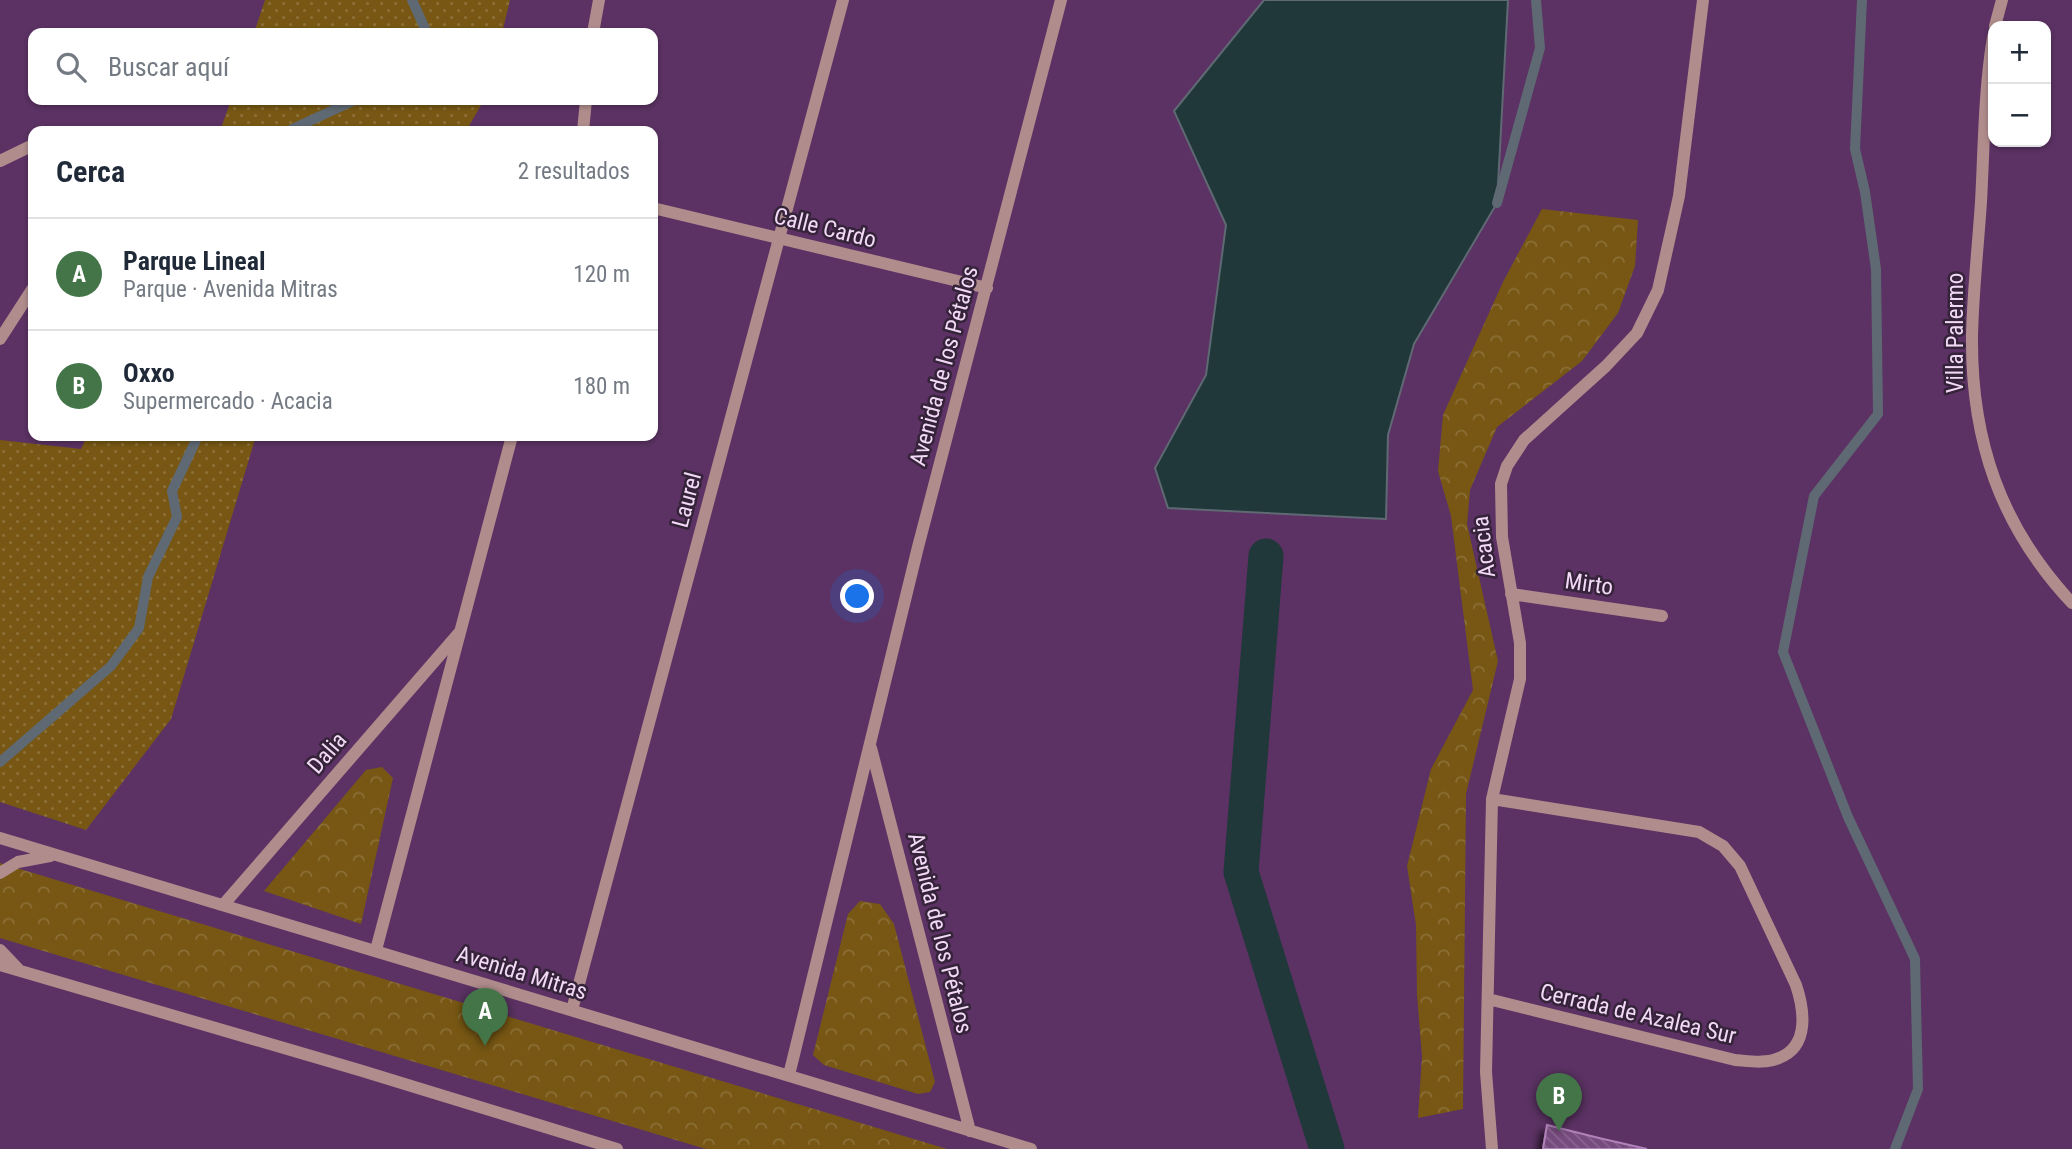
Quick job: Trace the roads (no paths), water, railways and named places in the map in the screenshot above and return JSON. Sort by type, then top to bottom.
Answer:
[{"type":"street","points":[[594,28],[599,0]]},
{"type":"street","name":"Laurel","points":[[572,1010],[843,0]]},
{"type":"street","name":"Avenida de los Pétalos","points":[[789,1075],[918,547],[1061,0]]},
{"type":"street","name":"Acacia","points":[[1492,1149],[1486,1072],[1492,799],[1520,679],[1520,643],[1502,537],[1501,484],[1507,466],[1524,440],[1606,366],[1637,333],[1658,290],[1679,196],[1703,0]]},
{"type":"street","points":[[1996,21],[2002,0]]},
{"type":"street","name":"Villa Palermo","points":[[1990,84],[1972,336],[1975,402],[1997,490],[2023,540],[2072,603]]},
{"type":"street","points":[[583,126],[586,105]]},
{"type":"street","points":[[0,161],[28,147]]},
{"type":"street","name":"Calle Cardo","points":[[658,209],[987,289]]},
{"type":"street","points":[[0,339],[28,296]]},
{"type":"street","name":"Dalia","points":[[376,950],[511,441]]},
{"type":"street","name":"Mirto","points":[[1511,594],[1662,616]]},
{"type":"street","name":"Dalia","points":[[224,904],[461,630]]},
{"type":"street","name":"Avenida de los Pétalos","points":[[870,744],[970,1131]]},
{"type":"street","name":"Cerrada de Azalea Sur","points":[[1488,999],[1735,1060],[1759,1062],[1779,1058],[1792,1049],[1799,1038],[1803,1023],[1803,1005],[1796,985],[1740,866],[1723,846],[1699,832],[1492,799]]},
{"type":"street","name":"Avenida Mitras","points":[[0,838],[1031,1149]]},
{"type":"street","points":[[0,873],[18,862],[54,855]]},
{"type":"street","points":[[0,950],[20,972]]},
{"type":"street","points":[[0,965],[617,1149]]},
{"type":"waterway","points":[[412,0],[425,28]]},
{"type":"waterway","points":[[1497,203],[1540,48],[1536,0]]},
{"type":"waterway","points":[[1862,0],[1855,149],[1865,192],[1876,269],[1878,414],[1814,496],[1783,652],[1848,817],[1915,959],[1918,1089],[1895,1149]]},
{"type":"waterway","points":[[299,126],[344,105]]},
{"type":"waterway","points":[[0,762],[111,666],[139,628],[148,577],[177,517],[172,491],[196,441]]},
{"type":"waterway","points":[[1266,556],[1241,872],[1327,1149]]},
{"type":"place","name":"Parque Lineal","points":[[485,1046]]},
{"type":"place","name":"Oxxo","points":[[1559,1131]]}]
